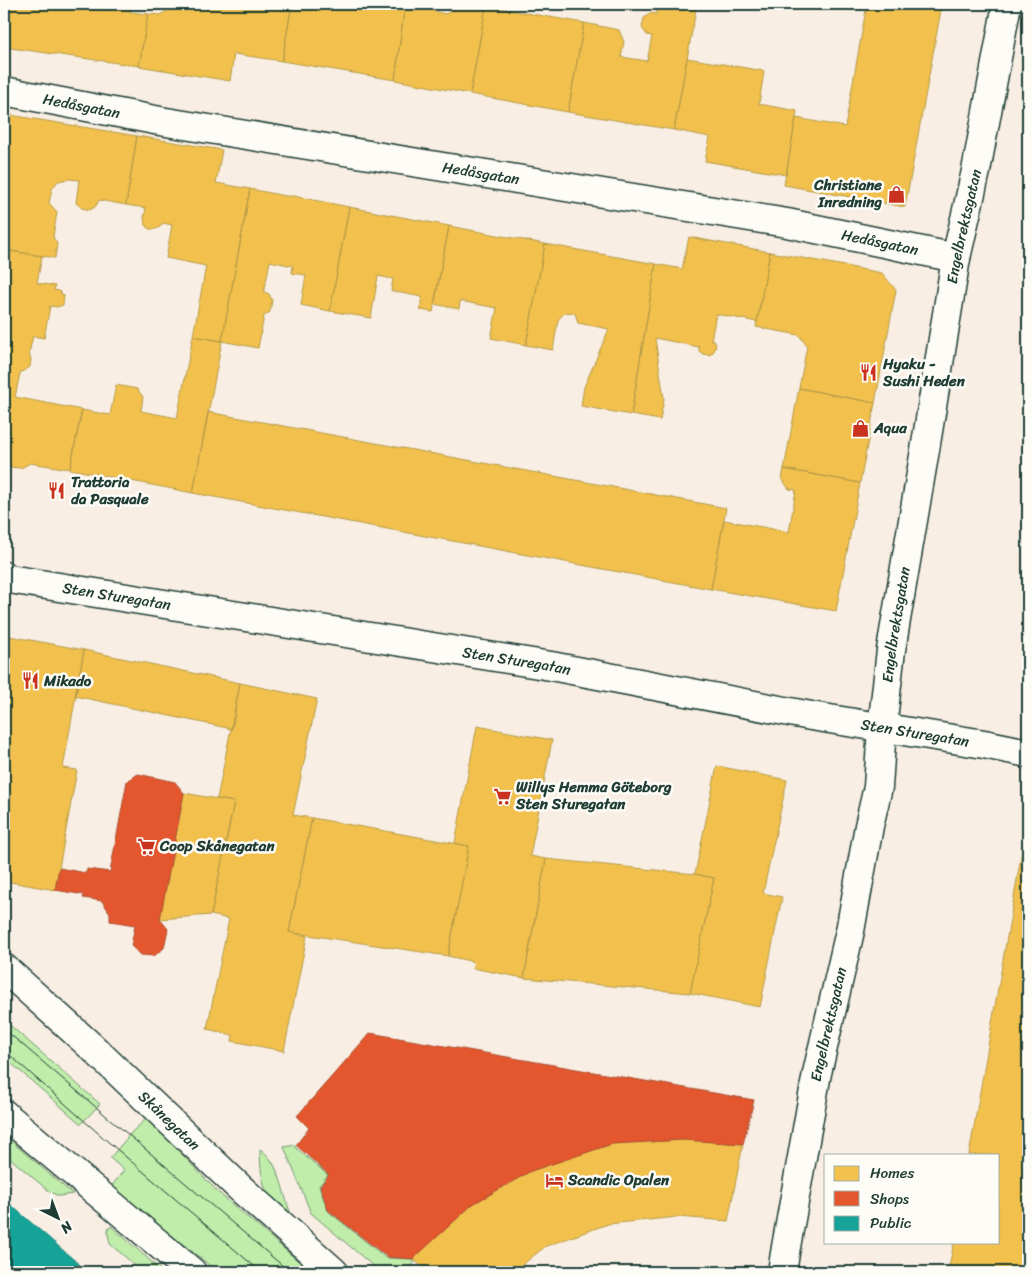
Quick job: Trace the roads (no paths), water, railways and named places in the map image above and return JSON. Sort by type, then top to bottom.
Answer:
[{"type":"street","name":"Engelbrektsgatan","points":[[762,1272],[784,1260],[817,1073],[850,931],[878,786],[882,728],[892,642],[956,258],[976,170],[1007,4]]},
{"type":"street","name":"Hedåsgatan","points":[[4,91],[160,121],[787,224],[956,258]]},
{"type":"street","name":"Sten Sturegatan","points":[[5,578],[551,666],[793,713],[1028,753]]},
{"type":"street","name":"Skånegatan","points":[[4,968],[94,1049],[240,1188],[334,1272]]},
{"type":"street","points":[[4,1114],[192,1272]]},
{"type":"tram line","points":[[4,1029],[290,1272]]},
{"type":"tram line","points":[[4,1050],[261,1272]]},
{"type":"place","name":"Christiane Inredning","points":[[896,194]]},
{"type":"place","name":"Hyaku - Sushi Heden","points":[[869,373]]},
{"type":"place","name":"Aqua","points":[[860,428]]},
{"type":"place","name":"Trattoria da Pasquale","points":[[57,491]]},
{"type":"place","name":"Mikado","points":[[30,681]]},
{"type":"place","name":"Willys Hemma Göteborg Sten Sturegatan","points":[[502,796]]},
{"type":"place","name":"Coop Skånegatan","points":[[146,846]]},
{"type":"place","name":"Scandic Opalen","points":[[554,1180]]}]
